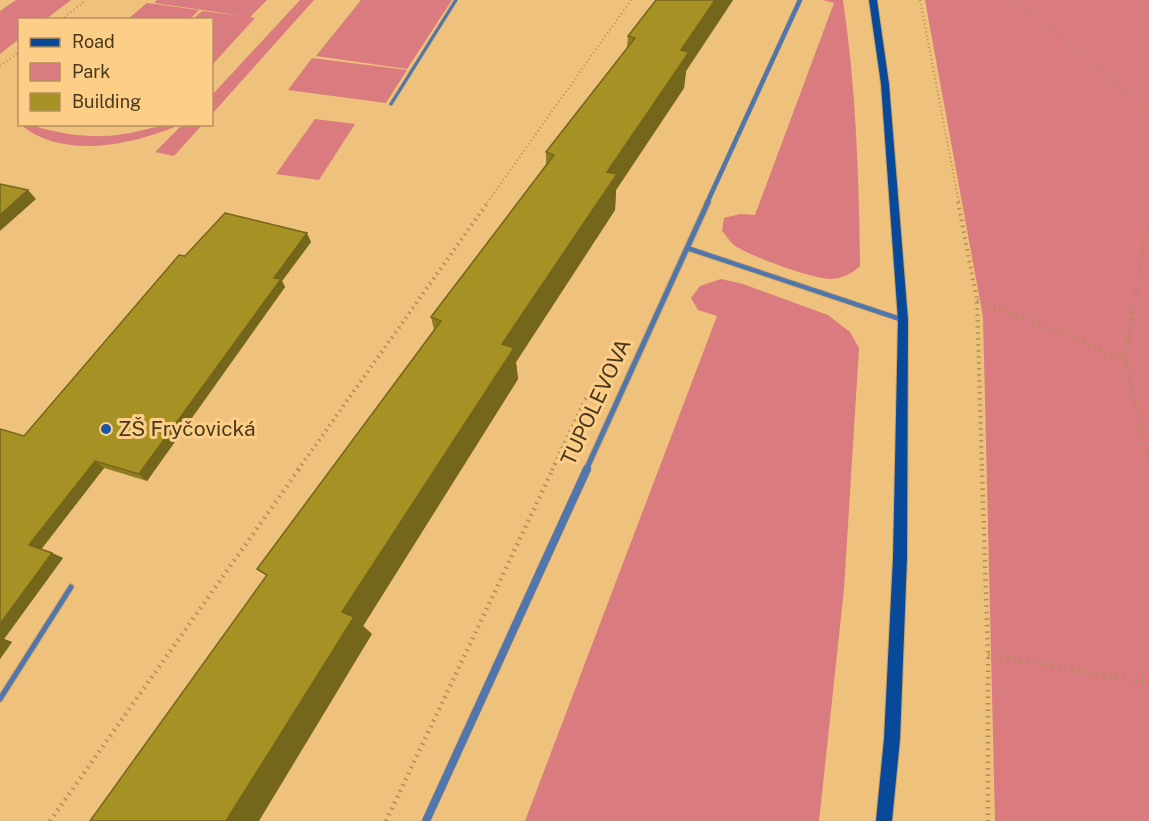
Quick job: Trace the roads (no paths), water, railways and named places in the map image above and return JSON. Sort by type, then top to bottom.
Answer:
[{"type":"main road","points":[[873,0],[885,84],[903,320],[900,558],[892,739],[884,821]]},
{"type":"street","name":"TUPOLEVOVA","points":[[426,821],[800,0]]},
{"type":"lane","points":[[391,104],[456,0]]},
{"type":"lane","points":[[687,248],[903,320]]},
{"type":"lane","points":[[0,699],[71,587]]},
{"type":"place","name":"ZŠ Fryčovická","points":[[106,429]]}]
